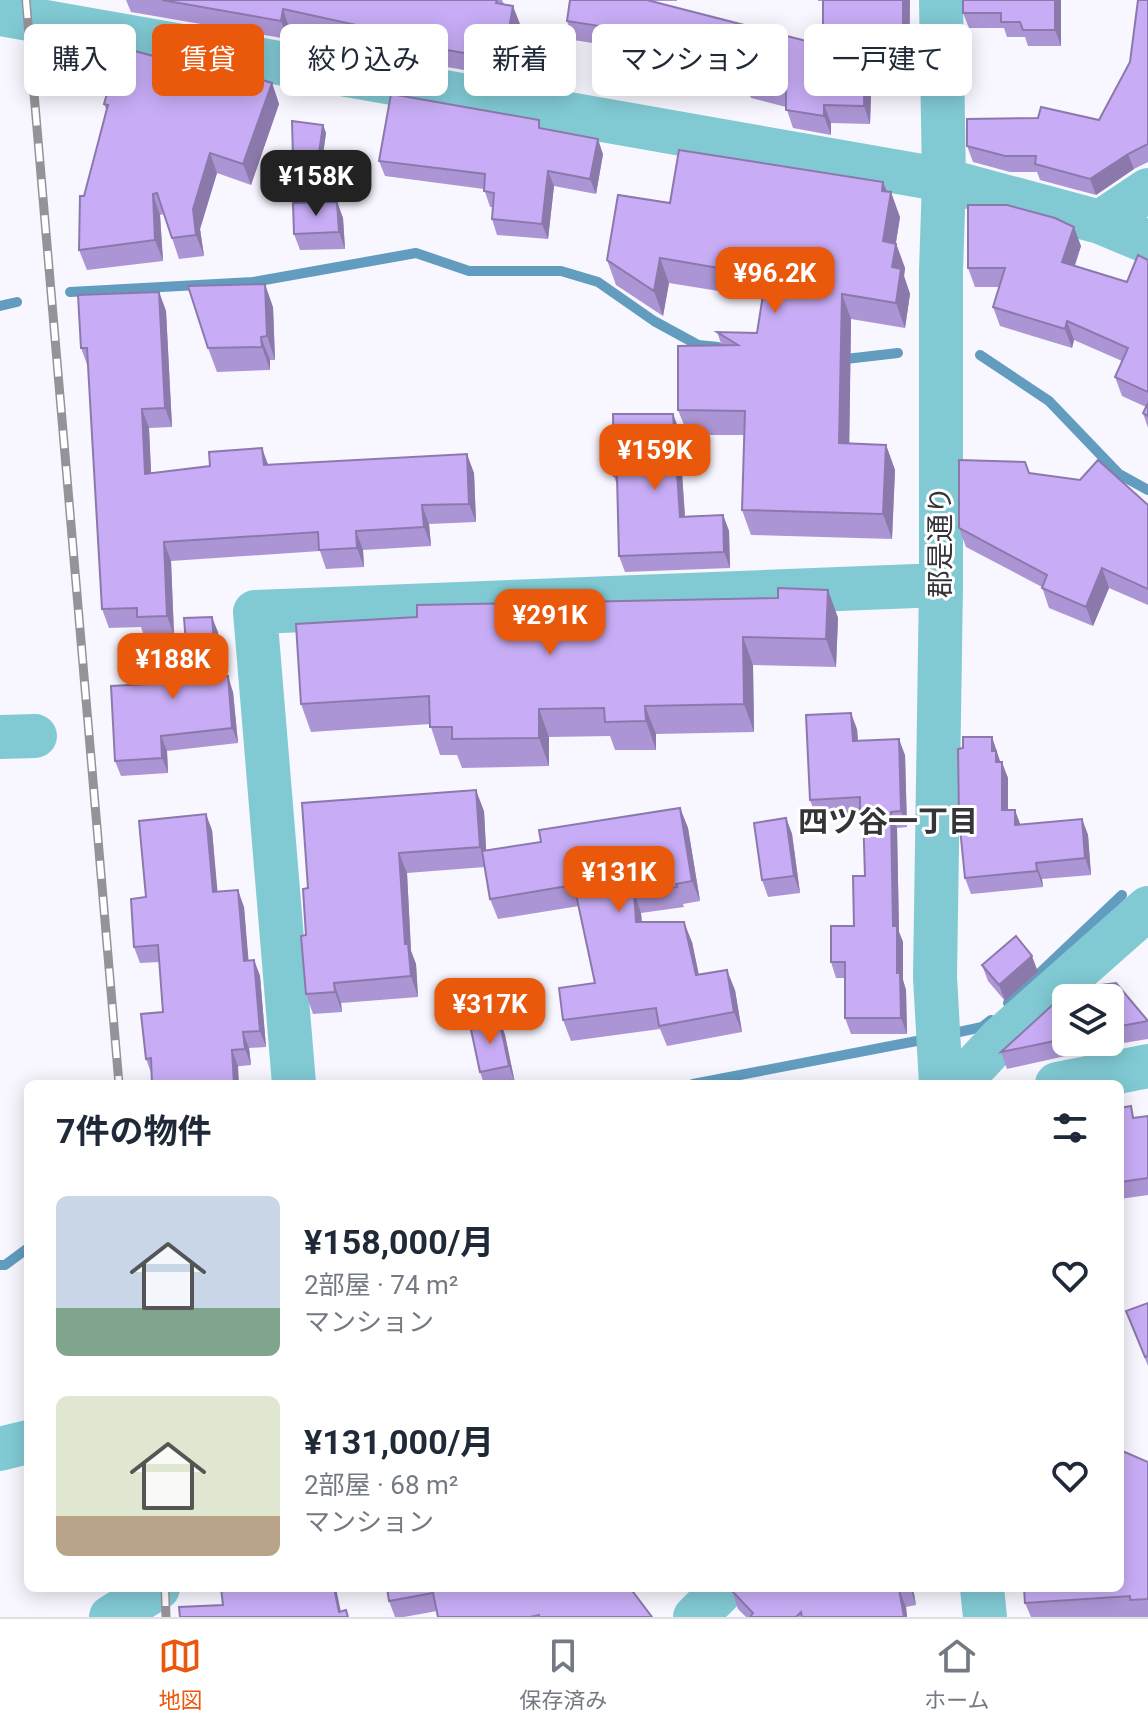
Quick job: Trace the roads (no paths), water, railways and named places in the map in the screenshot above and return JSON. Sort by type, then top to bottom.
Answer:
[{"type":"street","name":"郡是通り","points":[[941,0],[944,180],[935,977],[941,1080]]},
{"type":"street","points":[[0,14],[114,17],[944,180],[1100,222],[1148,242]]},
{"type":"street","points":[[1100,222],[1148,190]]},
{"type":"street","points":[[294,1080],[255,612],[941,585]]},
{"type":"street","points":[[962,1080],[1000,1039],[1148,908]]},
{"type":"street","points":[[1077,1080],[1148,1066]]},
{"type":"street","points":[[0,1449],[24,1443]]},
{"type":"street","points":[[111,1617],[152,1592]]},
{"type":"street","points":[[695,1617],[720,1592]]},
{"type":"street","points":[[982,1592],[985,1617]]},
{"type":"waterway","points":[[70,292],[253,282],[416,253],[469,271],[561,271],[598,282],[654,321],[698,345],[718,347]]},
{"type":"waterway","points":[[0,306],[17,302]]},
{"type":"waterway","points":[[837,360],[898,353]]},
{"type":"waterway","points":[[980,355],[1049,401],[1119,474],[1148,490]]},
{"type":"waterway","points":[[1008,1003],[1122,895]]},
{"type":"waterway","points":[[950,1034],[982,1027],[991,1020]]},
{"type":"waterway","points":[[714,1080],[927,1039]]},
{"type":"waterway","points":[[0,1265],[5,1265],[24,1251]]},
{"type":"railway","points":[[26,0],[119,1080]]},
{"type":"railway","points":[[165,1592],[166,1617]]},
{"type":"district","name":"四ツ谷一丁目","points":[[888,821]]}]
